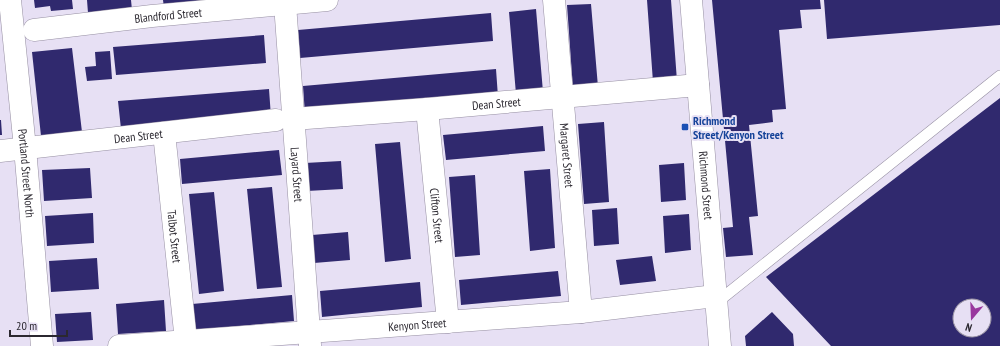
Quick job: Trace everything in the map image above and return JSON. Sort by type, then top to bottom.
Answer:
[{"type":"street","name":"Portland Street North","points":[[10,0],[7,36],[26,148],[42,346]]},
{"type":"street","name":"Blandford Street","points":[[34,30],[151,8],[285,4],[327,0]]},
{"type":"street","name":"Margaret Street","points":[[554,0],[581,312]]},
{"type":"street","name":"Richmond Street","points":[[691,0],[720,346]]},
{"type":"street","name":"Layard Street","points":[[285,4],[285,120],[310,338]]},
{"type":"street","name":"Dean Street","points":[[0,151],[285,120],[698,85]]},
{"type":"street","name":"Clifton Street","points":[[427,109],[448,322]]},
{"type":"street","name":"Talbot Street","points":[[164,133],[186,341]]},
{"type":"street","name":"Kenyon Street","points":[[119,346],[186,341],[310,338],[448,322],[716,300]]},
{"type":"lane","points":[[716,300],[1000,76]]},
{"type":"building","points":[[34,0],[72,0],[73,9],[51,11],[50,6],[35,8]]},
{"type":"building","points":[[87,0],[131,0],[132,10],[88,13]]},
{"type":"building","points":[[163,0],[202,0],[202,3],[164,8]]},
{"type":"building","points":[[647,0],[671,0],[677,81],[653,82]]},
{"type":"building","points":[[712,0],[820,0],[821,9],[800,10],[802,28],[779,30],[786,109],[772,110],[773,122],[749,125],[758,216],[749,217],[753,255],[726,257],[723,228],[733,227]]},
{"type":"building","points":[[824,0],[1000,0],[1000,25],[827,39]]},
{"type":"building","points":[[591,4],[598,87],[573,89],[567,5]]},
{"type":"building","points":[[536,9],[543,92],[516,94],[509,12]]},
{"type":"building","points":[[491,13],[493,41],[300,58],[298,30]]},
{"type":"building","points":[[264,35],[266,63],[116,75],[113,47]]},
{"type":"building","points":[[72,48],[82,132],[41,136],[32,52]]},
{"type":"building","points":[[110,51],[112,79],[87,81],[85,67],[96,66],[95,52]]},
{"type":"building","points":[[496,69],[498,97],[305,114],[303,86]]},
{"type":"building","points":[[269,89],[271,117],[121,129],[118,101]]},
{"type":"building","points":[[1000,98],[1000,346],[831,346],[766,277]]},
{"type":"building","points":[[1,120],[2,135],[0,135]]},
{"type":"building","points":[[604,122],[609,202],[584,204],[578,124]]},
{"type":"building","points":[[543,126],[545,151],[446,160],[443,135]]},
{"type":"building","points":[[400,142],[411,259],[385,262],[375,144]]},
{"type":"building","points":[[279,150],[282,175],[182,184],[180,159]]},
{"type":"building","points":[[341,161],[343,189],[307,191],[305,163]]},
{"type":"building","points":[[684,163],[686,200],[661,202],[659,165]]},
{"type":"building","points":[[90,168],[92,198],[44,201],[42,170]]},
{"type":"building","points":[[550,169],[555,248],[530,251],[524,171]]},
{"type":"building","points":[[475,175],[480,255],[455,257],[449,177]]},
{"type":"building","points":[[272,187],[282,287],[257,289],[247,189]]},
{"type":"building","points":[[214,192],[224,291],[199,294],[189,194]]},
{"type":"building","points":[[617,208],[619,244],[594,246],[592,210]]},
{"type":"building","points":[[93,213],[94,243],[47,246],[45,216]]},
{"type":"building","points":[[689,214],[691,250],[665,253],[663,216]]},
{"type":"building","points":[[348,232],[350,260],[314,263],[312,235]]},
{"type":"building","points":[[652,256],[656,281],[620,285],[616,260]]},
{"type":"building","points":[[97,258],[99,289],[51,292],[49,261]]},
{"type":"building","points":[[558,271],[561,296],[461,305],[459,280]]},
{"type":"building","points":[[420,282],[422,307],[322,317],[320,291]]},
{"type":"building","points":[[292,295],[294,321],[195,330],[192,304]]},
{"type":"building","points":[[164,300],[166,331],[118,334],[116,304]]},
{"type":"building","points":[[91,312],[93,340],[57,342],[55,314]]},
{"type":"building","points":[[772,312],[793,334],[794,346],[746,346],[745,336]]},
{"type":"place","name":"Richmond Street/Kenyon Street","points":[[685,127]]}]
